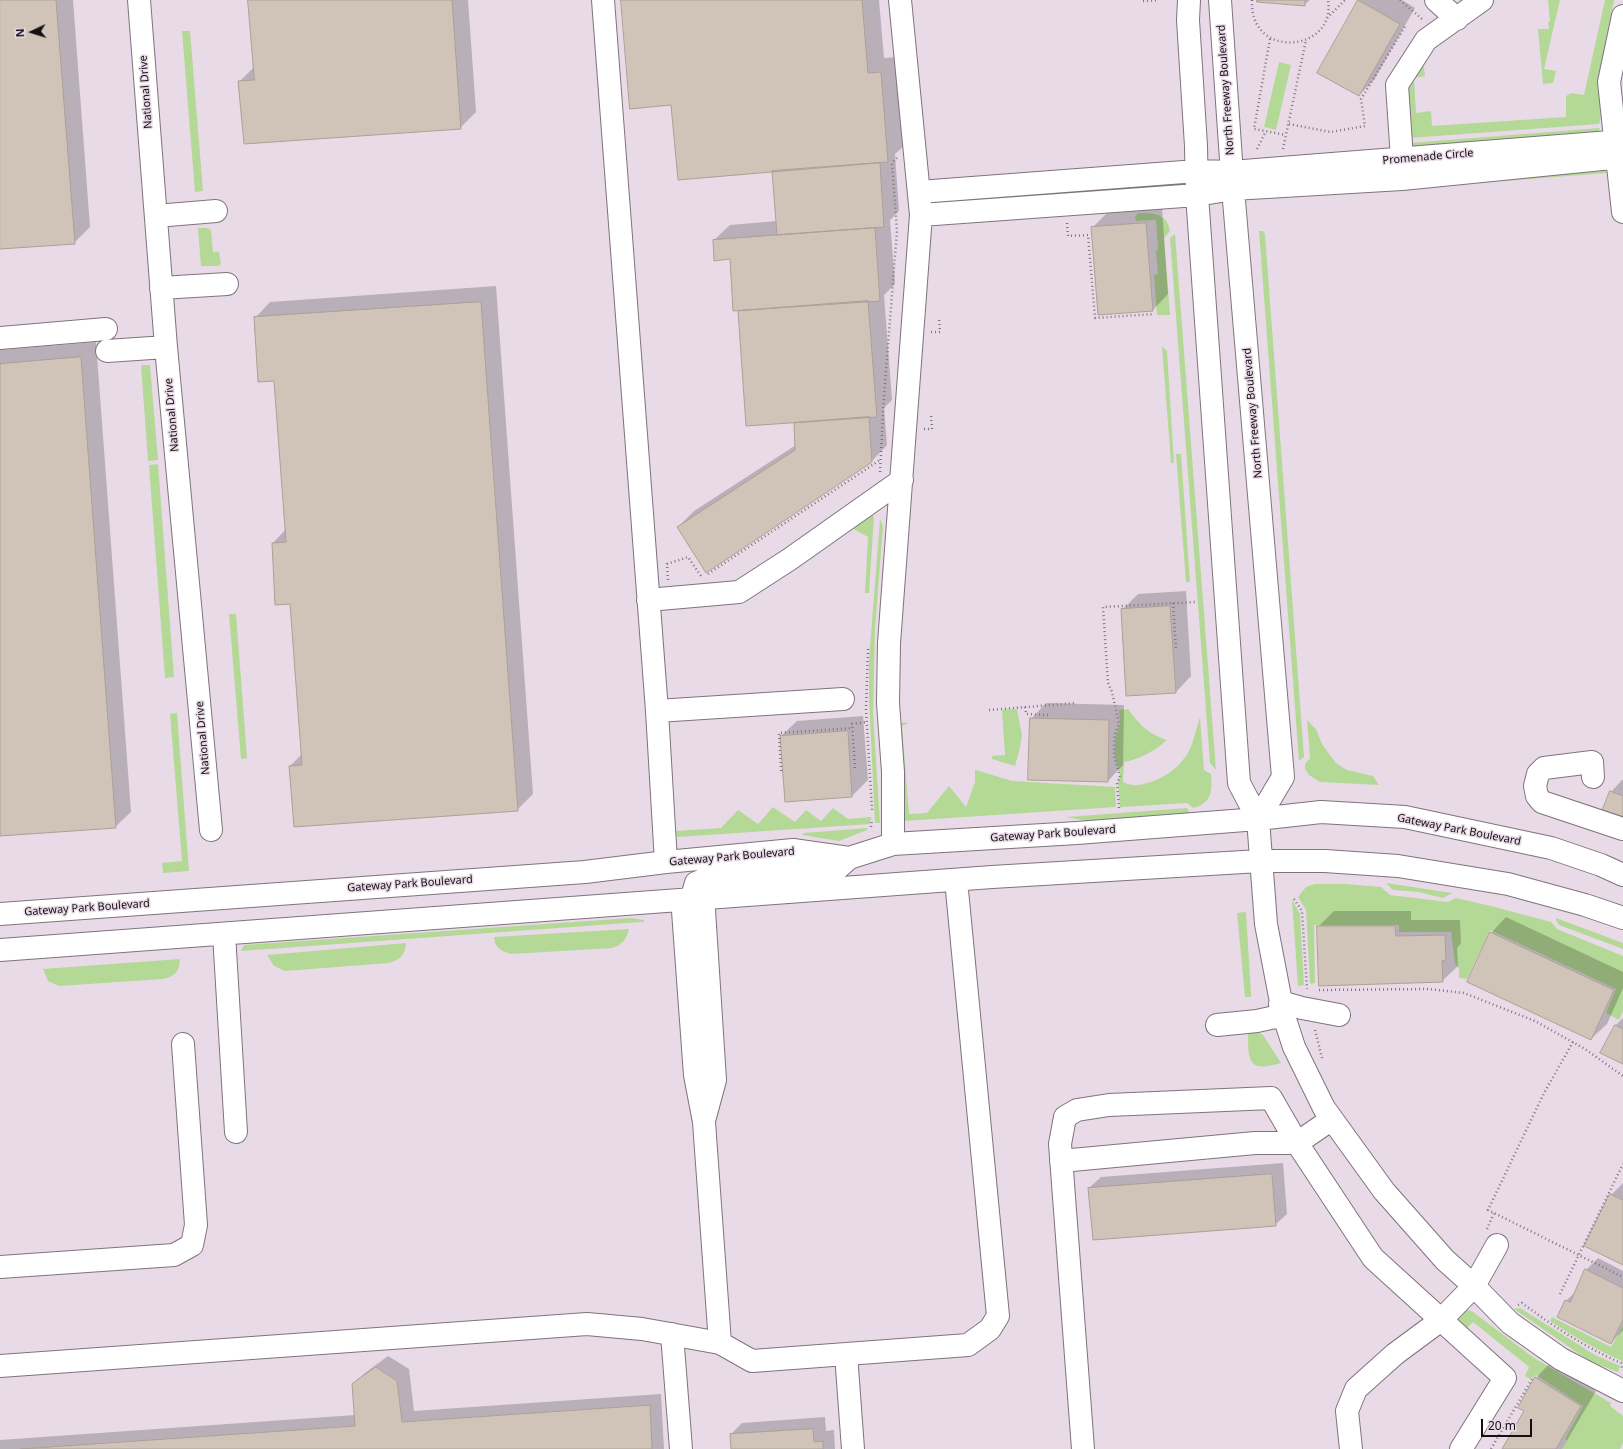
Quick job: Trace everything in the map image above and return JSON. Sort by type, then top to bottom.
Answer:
[{"type":"street","name":"National Drive","points":[[139,0],[166,347],[212,830]]},
{"type":"street","points":[[603,0],[657,711],[666,862]]},
{"type":"street","points":[[893,844],[893,772],[888,696],[890,643],[921,215],[900,0]]},
{"type":"street","points":[[1189,0],[1188,20],[1197,195],[1239,783],[1258,819],[1266,924],[1283,1008],[1294,1047],[1324,1108],[1384,1191],[1445,1260],[1474,1286],[1510,1323],[1561,1359],[1623,1391]]},
{"type":"street","name":"North Freeway Boulevard","points":[[1220,0],[1233,180],[1283,777],[1258,819]]},
{"type":"street","points":[[1436,0],[1457,19]]},
{"type":"street","points":[[1402,159],[1397,85],[1426,40],[1482,0]]},
{"type":"street","points":[[1623,16],[1609,82],[1619,149],[1623,212]]},
{"type":"street","name":"Promenade Circle","points":[[1233,180],[1402,179],[1619,149]]},
{"type":"street","name":"Promenade Circle","points":[[1233,180],[1402,159],[1619,149]]},
{"type":"street","points":[[919,192],[1196,171],[1233,180]]},
{"type":"street","points":[[921,215],[1197,195],[1233,180]]},
{"type":"street","points":[[156,216],[216,211]]},
{"type":"street","points":[[161,288],[227,284]]},
{"type":"street","points":[[0,338],[106,329]]},
{"type":"street","points":[[107,351],[166,347]]},
{"type":"street","points":[[648,600],[740,592],[790,559],[902,480]]},
{"type":"street","points":[[657,711],[843,699]]},
{"type":"street","points":[[1593,777],[1592,762],[1544,768],[1538,774],[1535,786],[1537,796],[1542,802],[1623,829]]},
{"type":"street","name":"Gateway Park Boulevard","points":[[0,914],[584,872],[666,862],[793,850],[849,858],[893,844],[1077,833],[1258,819],[1321,812],[1405,818],[1551,848],[1601,865],[1623,875]]},
{"type":"street","points":[[691,900],[696,883],[708,878],[838,868],[849,858]]},
{"type":"street","points":[[0,950],[956,880],[1260,861],[1325,861],[1398,866],[1508,884],[1585,905],[1623,918]]},
{"type":"street","points":[[0,1366],[587,1324],[642,1329],[720,1343],[752,1361],[968,1345],[990,1329],[998,1316],[956,880]]},
{"type":"street","points":[[691,900],[704,910],[715,1080],[704,1122],[720,1343]]},
{"type":"street","points":[[224,934],[236,1132]]},
{"type":"street","points":[[1217,1024],[1257,1021],[1283,1008],[1302,1008],[1318,1000],[1339,1015]]},
{"type":"street","points":[[0,1267],[174,1255],[192,1244],[196,1225],[183,1044]]},
{"type":"street","points":[[1083,1449],[1060,1144],[1064,1117],[1077,1110],[1109,1105],[1271,1098],[1296,1143],[1372,1258],[1505,1378],[1461,1449]]},
{"type":"street","points":[[1061,1161],[1255,1143],[1296,1143],[1332,1119]]},
{"type":"street","points":[[1351,1449],[1347,1411],[1356,1389],[1395,1354],[1441,1320],[1474,1286],[1490,1240]]},
{"type":"street","points":[[672,1334],[681,1449]]},
{"type":"street","points":[[846,1354],[853,1449]]},
{"type":"path","points":[[1143,1],[1159,0]]},
{"type":"path","points":[[1252,0],[1254,20],[1261,31],[1270,38],[1283,43],[1296,43],[1306,40],[1320,30],[1327,18],[1345,0]]},
{"type":"path","points":[[1327,18],[1329,5],[1328,0]]},
{"type":"path","points":[[1400,0],[1426,22]]},
{"type":"path","points":[[1289,124],[1332,132],[1365,126],[1362,99],[1406,25]]},
{"type":"path","points":[[1270,38],[1254,128],[1286,135]]},
{"type":"path","points":[[1283,151],[1306,40]]},
{"type":"path","points":[[1257,150],[1266,131]]},
{"type":"path","points":[[880,479],[884,396],[897,231],[892,163],[897,158],[897,150]]},
{"type":"path","points":[[1067,220],[1068,236],[1088,235],[1096,318],[1154,314]]},
{"type":"path","points":[[929,333],[940,332],[939,318]]},
{"type":"path","points":[[922,429],[932,429],[931,414]]},
{"type":"path","points":[[669,586],[667,564],[688,557],[702,578],[855,475],[881,460]]},
{"type":"path","points":[[1119,808],[1117,782],[1120,777],[1114,756],[1114,744],[1115,734],[1119,724],[1112,692],[1108,683],[1103,607],[1195,602]]},
{"type":"path","points":[[1173,603],[1176,648]]},
{"type":"path","points":[[989,710],[1076,703]]},
{"type":"path","points":[[1026,707],[1026,714],[1049,715]]},
{"type":"path","points":[[856,768],[852,724],[867,722]]},
{"type":"path","points":[[781,771],[779,733],[853,728]]},
{"type":"path","points":[[1294,899],[1302,911],[1307,990],[1318,1000],[1429,989],[1464,993],[1535,1021],[1585,1049],[1623,1076]]},
{"type":"path","points":[[1318,1000],[1314,1031],[1323,1060]]},
{"type":"path","points":[[1573,1042],[1544,1093],[1488,1210],[1623,1277]]},
{"type":"path","points":[[1560,1294],[1623,1164]]},
{"type":"path","points":[[1490,1240],[1494,1213]]},
{"type":"path","points":[[1491,1449],[1532,1379]]},
{"type":"green space","points":[[1548,0],[1560,0],[1544,69],[1556,71],[1553,83],[1543,84],[1538,29],[1549,29],[1548,22],[1550,22]]},
{"type":"green space","points":[[1605,0],[1614,0],[1599,77],[1601,117],[1599,124],[1410,138],[1405,86],[1423,62],[1425,76],[1414,78],[1416,113],[1431,111],[1432,126],[1566,117],[1566,96],[1571,93],[1584,95]]},
{"type":"green space","points":[[182,31],[190,31],[203,191],[195,192]]},
{"type":"green space","points":[[1279,62],[1291,65],[1276,130],[1264,127]]},
{"type":"green space","points":[[1600,128],[1597,134],[1412,147],[1410,143]]},
{"type":"green space","points":[[1604,169],[1607,173],[1504,181],[1504,179]]},
{"type":"green space","points":[[1138,213],[1149,213],[1163,217],[1170,231],[1164,238],[1170,315],[1157,315],[1154,275],[1158,274],[1156,220],[1136,221],[1135,217]]},
{"type":"green space","points":[[198,228],[207,228],[211,230],[213,252],[219,252],[221,264],[218,266],[201,266]]},
{"type":"green space","points":[[1259,231],[1263,231],[1265,234],[1304,757],[1299,761]]},
{"type":"green space","points":[[1175,234],[1216,770],[1210,763],[1170,238]]},
{"type":"green space","points":[[1162,346],[1167,351],[1174,463],[1171,463]]},
{"type":"green space","points":[[141,365],[150,365],[158,460],[148,461]]},
{"type":"green space","points":[[1176,454],[1181,454],[1190,582],[1186,582]]},
{"type":"green space","points":[[158,464],[174,677],[165,678],[149,465]]},
{"type":"green space","points":[[870,516],[874,516],[869,593],[865,593],[868,537],[852,528]]},
{"type":"green space","points":[[880,519],[883,526],[875,629],[873,712],[880,823],[875,823],[869,697],[869,660]]},
{"type":"green space","points":[[229,614],[236,614],[247,758],[241,759]]},
{"type":"green space","points":[[1017,709],[1022,735],[1015,766],[992,759],[992,756],[1005,755],[1002,710]]},
{"type":"green space","points":[[1128,709],[1149,732],[1167,740],[1147,754],[1124,762],[1123,782],[1132,785],[1141,785],[1154,781],[1174,769],[1180,763],[1189,751],[1200,717],[1204,770],[1211,774],[1210,795],[1204,803],[1193,808],[1187,803],[1120,807],[1118,783],[1120,776],[1115,757],[1115,745],[1116,735],[1120,724],[1119,710]]},
{"type":"green space","points":[[177,713],[189,871],[163,873],[162,863],[182,861],[170,714]]},
{"type":"green space","points":[[1307,720],[1316,729],[1322,744],[1336,763],[1347,770],[1373,776],[1379,785],[1320,782],[1309,775],[1305,769],[1305,764],[1310,758]]},
{"type":"green space","points":[[897,722],[909,723],[902,726],[909,814],[927,813],[949,786],[966,807],[975,782],[975,770],[1012,781],[1115,787],[1116,807],[904,821]]},
{"type":"green space","points":[[773,807],[795,822],[806,810],[821,821],[833,808],[848,819],[871,817],[870,824],[677,837],[676,831],[721,828],[738,810],[758,824]]},
{"type":"green space","points":[[1187,808],[1190,814],[1087,821],[1066,817]]},
{"type":"green space","points":[[867,828],[867,830],[839,841],[802,835],[804,833]]},
{"type":"green space","points":[[1386,883],[1452,893],[1443,898],[1419,892],[1393,890]]},
{"type":"green space","points":[[1315,884],[1346,884],[1381,887],[1390,895],[1448,902],[1456,898],[1551,922],[1557,929],[1623,956],[1623,1011],[1619,1020],[1606,1013],[1616,989],[1490,930],[1467,979],[1459,978],[1459,969],[1455,963],[1451,932],[1399,932],[1399,925],[1314,925],[1315,983],[1310,984],[1306,910],[1298,897],[1306,887]]},
{"type":"green space","points":[[1292,900],[1300,914],[1304,985],[1298,986]]},
{"type":"green space","points":[[1246,912],[1251,997],[1245,997],[1237,913]]},
{"type":"green space","points":[[631,918],[644,920],[644,922],[241,951],[244,945]]},
{"type":"green space","points":[[1556,918],[1623,943],[1623,949],[1559,925]]},
{"type":"green space","points":[[629,929],[624,941],[612,948],[511,954],[504,952],[497,946],[494,937]]},
{"type":"green space","points":[[406,943],[403,954],[396,960],[389,963],[285,971],[274,966],[267,955]]},
{"type":"green space","points":[[180,959],[179,967],[176,973],[163,979],[59,986],[48,981],[43,969]]},
{"type":"green space","points":[[1248,1032],[1257,1032],[1263,1035],[1281,1063],[1270,1066],[1262,1066],[1256,1065],[1252,1062],[1249,1050]]},
{"type":"green space","points":[[1520,1308],[1595,1355],[1620,1366],[1618,1372],[1591,1362],[1514,1309]]},
{"type":"green space","points":[[1468,1310],[1473,1312],[1534,1358],[1611,1403],[1610,1406],[1623,1416],[1623,1443],[1620,1449],[1562,1449],[1567,1440],[1565,1439],[1583,1406],[1536,1375],[1530,1379],[1525,1376],[1529,1367],[1473,1322],[1466,1329],[1457,1319],[1462,1311]]},
{"type":"green space","points":[[1552,1317],[1611,1347],[1623,1326],[1623,1363],[1622,1361],[1567,1332],[1550,1321]]},
{"type":"building","points":[[0,0],[56,0],[75,244],[0,249]]},
{"type":"building","points":[[248,0],[452,0],[461,129],[244,144],[238,81],[254,80]]},
{"type":"building","points":[[621,0],[862,0],[868,73],[881,72],[888,162],[678,180],[671,105],[630,109]]},
{"type":"building","points":[[1257,0],[1305,0],[1305,6],[1257,2]]},
{"type":"building","points":[[1358,0],[1400,24],[1359,96],[1317,73]]},
{"type":"building","points":[[880,163],[884,227],[777,235],[772,171]]},
{"type":"building","points":[[1146,223],[1153,311],[1098,315],[1091,227]]},
{"type":"building","points":[[875,228],[880,301],[733,311],[730,259],[714,261],[713,240]]},
{"type":"building","points":[[868,301],[877,417],[746,426],[738,311]]},
{"type":"building","points":[[481,302],[518,811],[294,827],[289,766],[302,765],[290,604],[275,605],[272,543],[286,542],[274,381],[258,382],[254,317]]},
{"type":"building","points":[[81,357],[116,828],[0,836],[0,364]]},
{"type":"building","points":[[869,417],[872,462],[706,573],[677,527],[795,450],[794,423]]},
{"type":"building","points":[[1170,606],[1176,693],[1126,696],[1121,609]]},
{"type":"building","points":[[1030,718],[1109,720],[1108,782],[1028,780]]},
{"type":"building","points":[[848,731],[852,797],[785,802],[780,736]]},
{"type":"building","points":[[1610,791],[1623,796],[1623,823],[1601,814]]},
{"type":"building","points":[[1317,926],[1395,926],[1396,936],[1445,935],[1446,960],[1442,961],[1443,982],[1319,986]]},
{"type":"building","points":[[1490,932],[1614,990],[1591,1040],[1467,982]]},
{"type":"building","points":[[1615,1025],[1623,1029],[1623,1064],[1600,1053]]},
{"type":"building","points":[[1272,1174],[1276,1226],[1093,1240],[1088,1188]]},
{"type":"building","points":[[1610,1194],[1623,1200],[1623,1265],[1584,1246]]},
{"type":"building","points":[[1585,1269],[1623,1288],[1623,1320],[1611,1344],[1557,1317],[1565,1300],[1570,1302]]},
{"type":"building","points":[[376,1367],[397,1381],[402,1422],[650,1405],[652,1449],[20,1449],[355,1426],[352,1384]]},
{"type":"building","points":[[1535,1377],[1581,1406],[1556,1449],[1502,1449],[1524,1411],[1518,1408]]},
{"type":"building","points":[[813,1429],[814,1442],[823,1441],[823,1449],[731,1449],[730,1434]]}]
